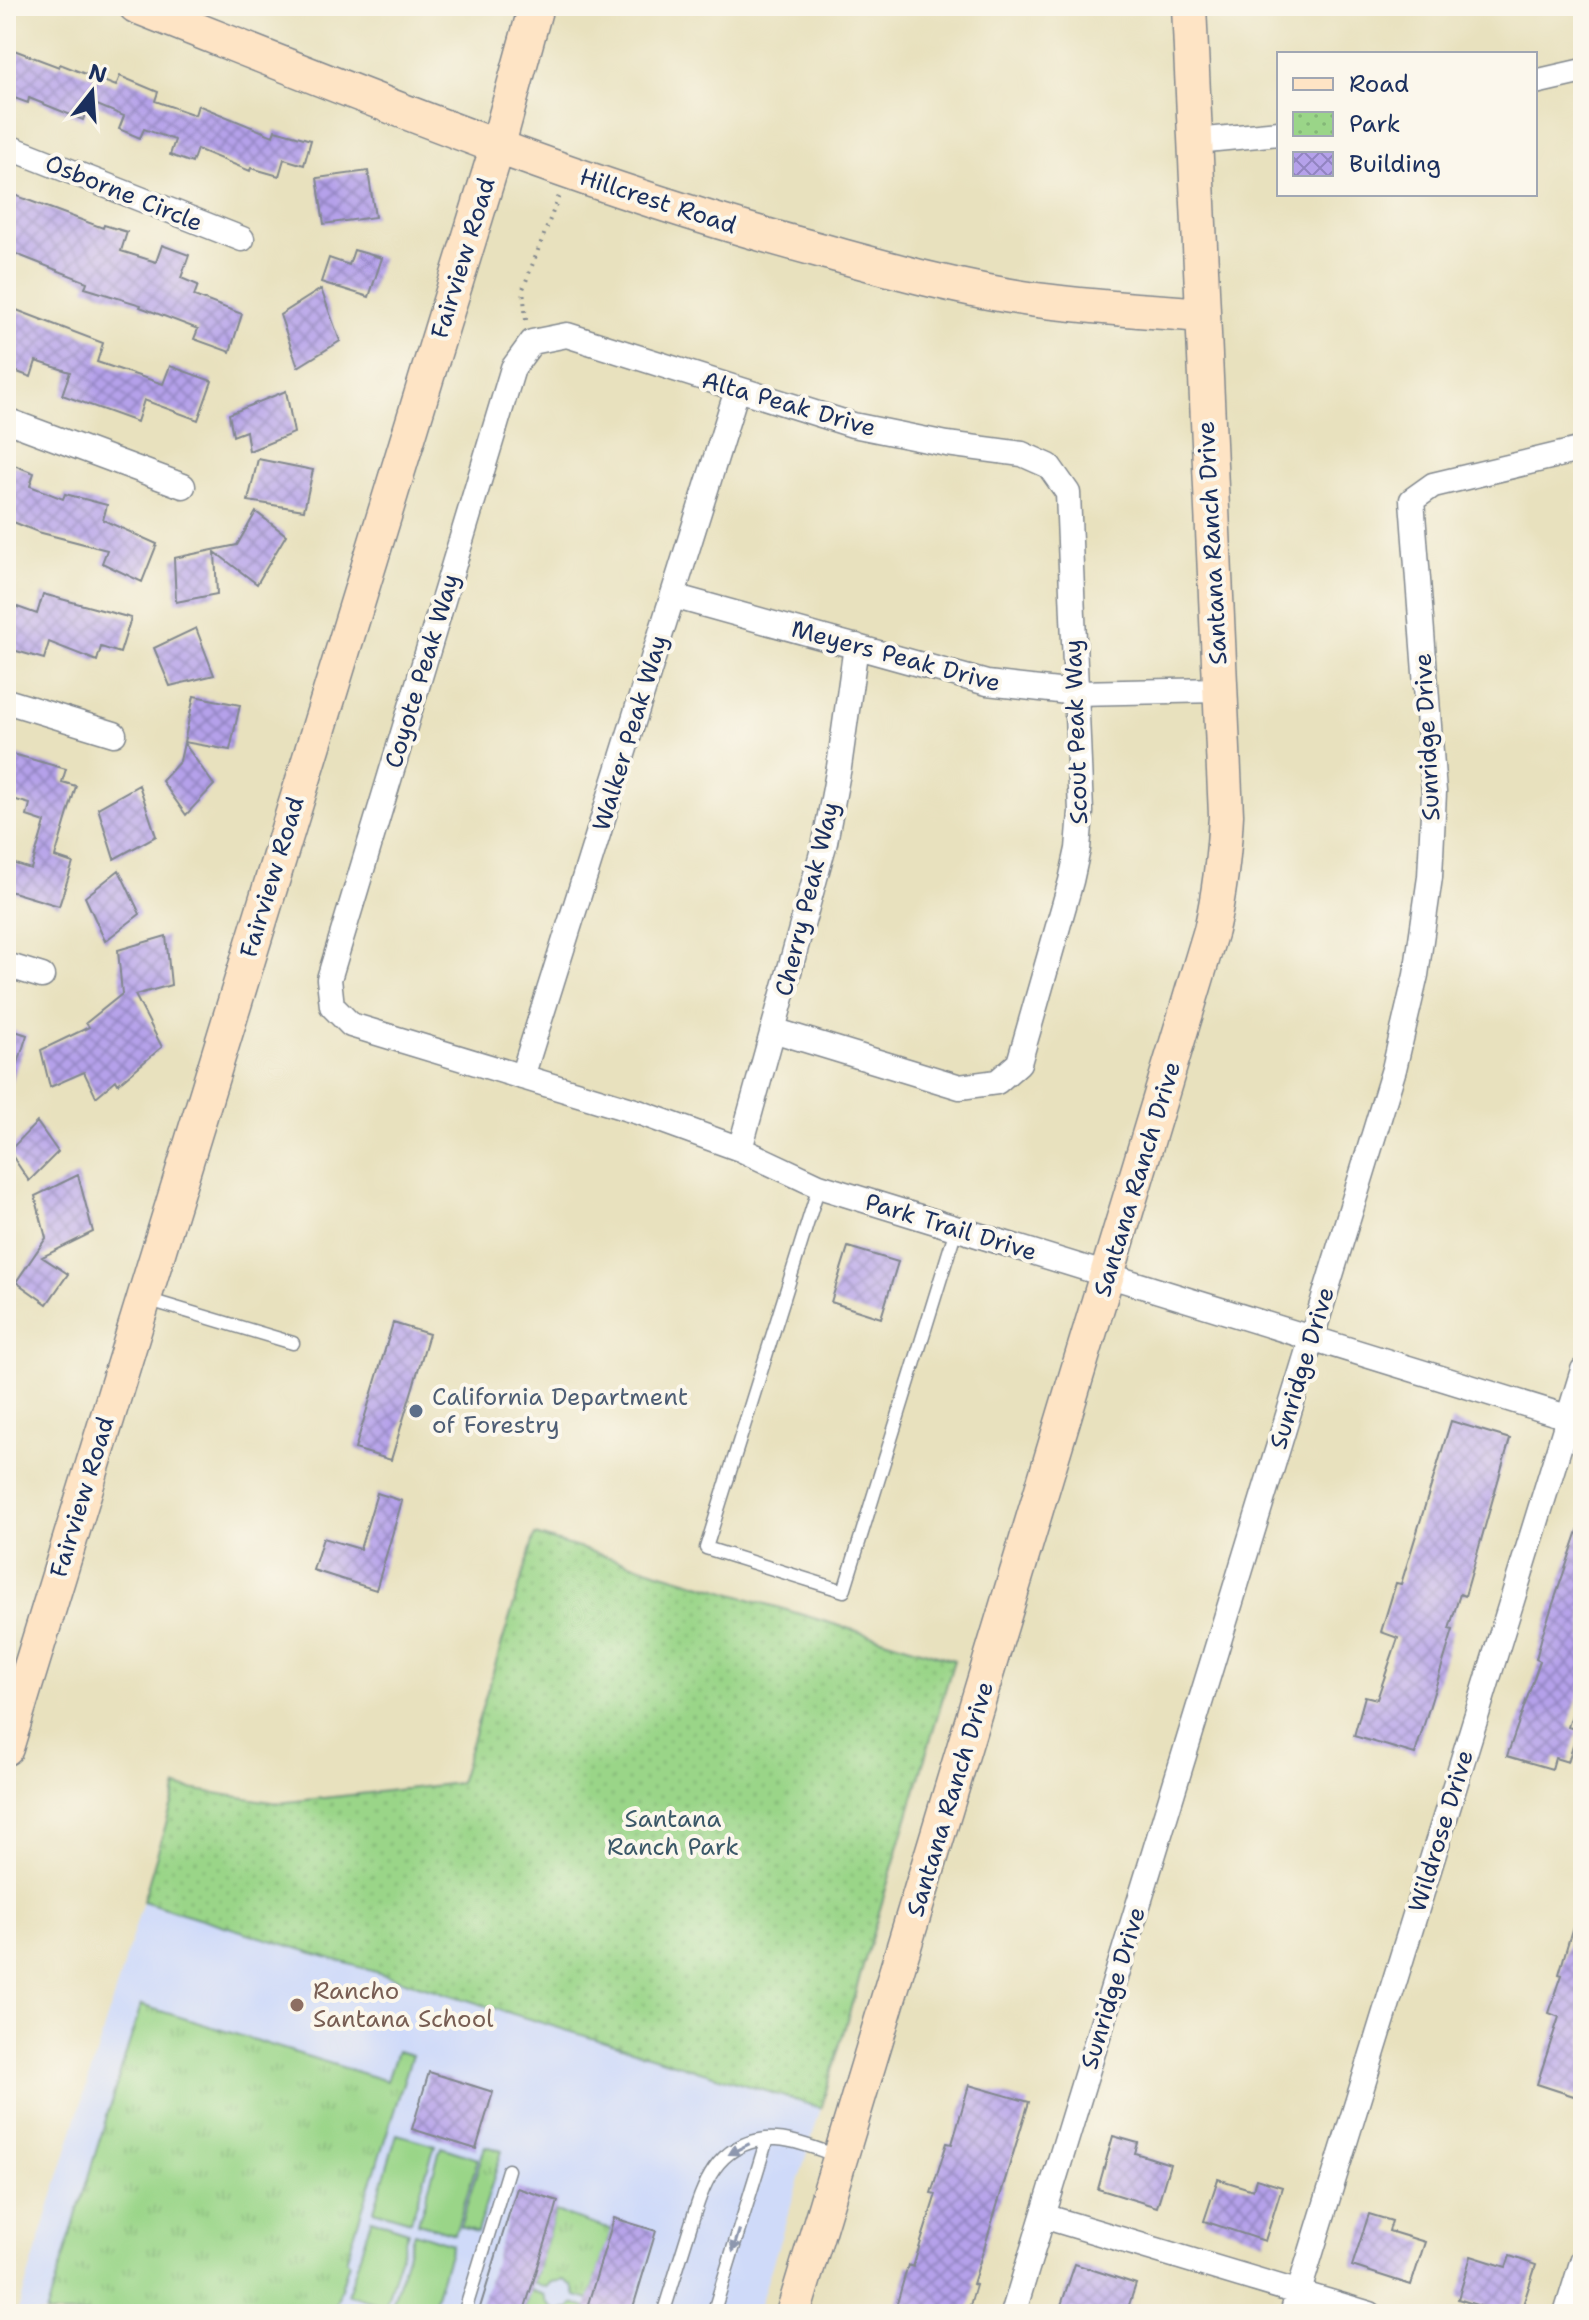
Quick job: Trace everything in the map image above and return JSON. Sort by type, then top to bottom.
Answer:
[{"type":"street","name":"Hillcrest Road","points":[[136,6],[497,148],[698,216],[907,274],[1023,298],[1203,315]]},
{"type":"street","name":"Fairview Road","points":[[6,1748],[497,148],[536,6]]},
{"type":"street","name":"Santana Ranch Drive","points":[[793,2314],[1108,1276],[1218,898],[1226,815],[1189,6]]},
{"type":"street","points":[[1537,82],[1583,71]]},
{"type":"street","points":[[1196,141],[1277,133]]},
{"type":"street","name":"Osborne Circle","points":[[6,146],[242,239]]},
{"type":"street","name":"Alta Peak Drive","points":[[532,342],[567,335],[853,425],[947,444],[1022,454],[1049,466]]},
{"type":"street","name":"Coyote Peak Way","points":[[332,1006],[329,979],[513,368],[532,342]]},
{"type":"street","name":"Walker Peak Way","points":[[522,1077],[737,390]]},
{"type":"street","points":[[6,420],[183,486]]},
{"type":"street","name":"Sunridge Drive","points":[[1013,2314],[1394,1069],[1416,975],[1430,877],[1434,792],[1412,500],[1433,485],[1583,449]]},
{"type":"street","name":"Scout Peak Way","points":[[773,1030],[960,1087],[997,1082],[1019,1063],[1078,849],[1081,812],[1068,493],[1049,466]]},
{"type":"street","name":"Meyers Peak Drive","points":[[673,596],[987,683],[1076,693],[1219,690]]},
{"type":"street","name":"Cherry Peak Way","points":[[740,1149],[825,842],[856,646]]},
{"type":"street","points":[[6,701],[114,734]]},
{"type":"street","points":[[6,965],[42,976]]},
{"type":"street","name":"Park Trail Drive","points":[[332,1006],[351,1025],[638,1112],[740,1149],[819,1186],[1576,1420]]},
{"type":"street","name":"Wildrose Drive","points":[[1295,2303],[1576,1420],[1583,1370]]},
{"type":"street","points":[[1043,2216],[1295,2303],[1370,2314]]},
{"type":"street","points":[[1566,2314],[1583,2259]]},
{"type":"lane","points":[[819,1186],[706,1548],[844,1591],[956,1229]]},
{"type":"lane","points":[[143,1298],[293,1343]]},
{"type":"lane","points":[[663,2314],[700,2193],[723,2158],[743,2144],[767,2139],[782,2140],[841,2157]]},
{"type":"lane","points":[[713,2314],[767,2139]]},
{"type":"lane","points":[[464,2314],[508,2170]]},
{"type":"path","points":[[532,342],[524,310],[523,289],[567,171]]},
{"type":"shaded area","name":"Rancho Santana School","points":[[143,1901],[821,2108],[757,2314],[17,2314]]},
{"type":"green space","name":"Santana Ranch Park","points":[[535,1535],[954,1660],[821,2108],[143,1901],[177,1787],[278,1803],[459,1783]]},
{"type":"green space","points":[[141,2005],[387,2081],[397,2051],[412,2055],[346,2260],[349,2262],[333,2314],[46,2314]]},
{"type":"green space","points":[[397,2134],[435,2145],[411,2221],[374,2210]]},
{"type":"green space","points":[[485,2146],[502,2151],[477,2232],[460,2227]]},
{"type":"green space","points":[[441,2147],[478,2159],[455,2234],[418,2223]]},
{"type":"green space","points":[[555,2212],[611,2230],[590,2300],[576,2296],[573,2286],[564,2280],[551,2282],[546,2287],[533,2283]]},
{"type":"green space","points":[[371,2219],[408,2231],[385,2306],[348,2294]]},
{"type":"green space","points":[[414,2232],[452,2244],[430,2314],[413,2314],[391,2308]]},
{"type":"green space","points":[[530,2290],[544,2295],[546,2302],[556,2311],[569,2309],[574,2304],[587,2308],[585,2314],[523,2314]]},
{"type":"building","points":[[6,47],[116,86],[120,76],[158,92],[155,101],[195,115],[198,105],[273,136],[275,130],[311,140],[304,165],[284,159],[279,176],[251,168],[250,171],[197,149],[192,163],[170,155],[175,140],[144,129],[140,138],[119,129],[124,116],[90,102],[83,120],[29,98],[28,103],[6,95]]},
{"type":"building","points":[[368,171],[375,217],[324,224],[317,178]]},
{"type":"building","points":[[6,192],[103,228],[104,225],[127,232],[121,251],[156,262],[162,245],[189,255],[181,278],[198,285],[194,296],[242,314],[230,352],[194,339],[198,329],[141,305],[85,288],[87,282],[6,250]]},
{"type":"building","points":[[354,250],[382,258],[369,297],[321,282],[329,258],[349,265]]},
{"type":"building","points":[[321,289],[340,341],[298,367],[280,315]]},
{"type":"building","points":[[6,306],[103,343],[97,362],[163,384],[170,366],[212,381],[198,420],[144,400],[137,422],[62,395],[70,372],[36,361],[31,377],[6,368]]},
{"type":"building","points":[[286,391],[294,433],[249,451],[246,431],[233,436],[229,414]]},
{"type":"building","points":[[258,459],[313,470],[304,510],[248,501]]},
{"type":"building","points":[[14,465],[34,473],[30,486],[63,499],[65,494],[107,505],[103,520],[157,544],[142,582],[102,563],[107,550],[38,532],[6,519],[6,488]]},
{"type":"building","points":[[256,512],[286,535],[257,584],[215,552],[217,594],[176,602],[174,558],[237,545]]},
{"type":"building","points":[[43,594],[131,618],[120,653],[101,647],[97,661],[49,642],[44,659],[6,648],[6,603],[37,614]]},
{"type":"building","points":[[196,628],[214,675],[170,686],[154,648]]},
{"type":"building","points":[[194,696],[240,705],[230,750],[184,742]]},
{"type":"building","points":[[184,743],[214,785],[186,815],[162,781],[180,761]]},
{"type":"building","points":[[6,752],[66,769],[62,782],[76,786],[55,857],[73,863],[59,906],[6,890],[6,861],[31,869],[45,822],[27,816],[30,804],[6,797]]},
{"type":"building","points":[[139,785],[156,836],[114,859],[98,808]]},
{"type":"building","points":[[119,870],[140,914],[105,941],[85,897]]},
{"type":"building","points":[[166,936],[171,985],[135,995],[162,1047],[118,1084],[116,1080],[96,1097],[84,1072],[50,1087],[41,1050],[89,1027],[86,1023],[122,994],[118,950]]},
{"type":"building","points":[[6,1028],[27,1035],[10,1088],[6,1087]]},
{"type":"building","points":[[37,1122],[58,1152],[29,1181],[9,1151]]},
{"type":"building","points":[[78,1175],[93,1232],[42,1257],[68,1274],[47,1304],[16,1282],[46,1238],[35,1196]]},
{"type":"building","points":[[848,1247],[898,1262],[881,1318],[831,1302]]},
{"type":"building","points":[[393,1323],[429,1334],[391,1460],[355,1449]]},
{"type":"building","points":[[1451,1421],[1510,1439],[1465,1596],[1460,1594],[1449,1629],[1453,1630],[1415,1754],[1354,1736],[1365,1696],[1377,1699],[1398,1638],[1381,1632],[1396,1583],[1401,1584]]},
{"type":"building","points":[[377,1493],[402,1501],[376,1590],[313,1570],[323,1538],[360,1549]]},
{"type":"building","points":[[1579,1528],[1583,1529],[1583,1681],[1568,1727],[1578,1730],[1568,1762],[1555,1758],[1552,1769],[1507,1756],[1540,1661],[1536,1659],[1542,1636]]},
{"type":"building","points":[[1578,1909],[1583,1910],[1583,2099],[1537,2084],[1559,2017],[1549,2013]]},
{"type":"building","points":[[429,2072],[493,2092],[476,2149],[412,2129]]},
{"type":"building","points":[[969,2085],[1029,2102],[973,2284],[976,2285],[969,2309],[964,2307],[962,2314],[894,2314],[908,2265],[913,2267],[936,2194],[931,2193],[947,2143],[952,2144]]},
{"type":"building","points":[[1113,2136],[1138,2143],[1135,2153],[1170,2164],[1157,2207],[1098,2189]]},
{"type":"building","points":[[1218,2179],[1253,2190],[1256,2179],[1282,2187],[1265,2241],[1204,2221]]},
{"type":"building","points":[[517,2188],[558,2201],[555,2212],[523,2314],[478,2314]]},
{"type":"building","points":[[1369,2214],[1392,2221],[1389,2231],[1425,2242],[1411,2285],[1352,2266]]},
{"type":"building","points":[[614,2218],[656,2231],[631,2314],[585,2314]]},
{"type":"building","points":[[1471,2256],[1506,2267],[1510,2256],[1536,2265],[1520,2314],[1505,2314],[1458,2299]]},
{"type":"building","points":[[1075,2264],[1136,2284],[1126,2314],[1058,2314]]},
{"type":"place","name":"California Department of Forestry","points":[[416,1411]]},
{"type":"place","name":"Rancho Santana School","points":[[297,2005]]}]
